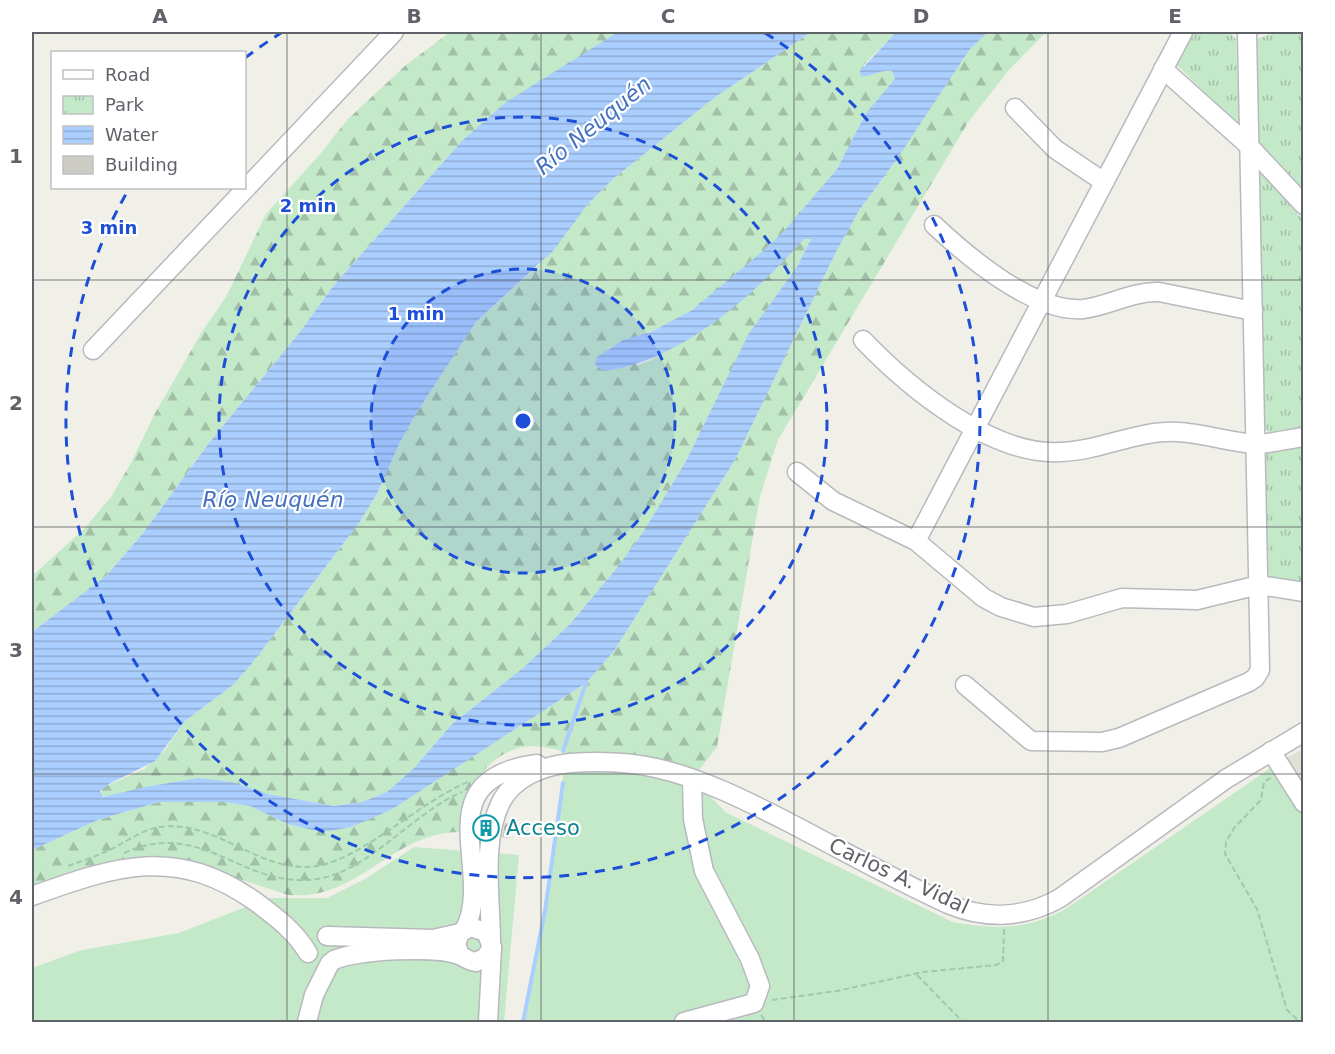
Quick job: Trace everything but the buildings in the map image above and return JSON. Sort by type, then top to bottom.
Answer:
[{"type":"street","points":[[246,188],[394,32]]},
{"type":"street","points":[[916,542],[1182,32]]},
{"type":"street","points":[[965,685],[1031,741],[1102,742],[1119,738],[1255,678],[1260,670],[1247,32]]},
{"type":"street","points":[[1163,69],[1249,146],[1304,205]]},
{"type":"street","points":[[1015,108],[1055,149],[1104,182]]},
{"type":"street","points":[[93,350],[245,189]]},
{"type":"street","points":[[934,225],[970,260],[1041,302],[1081,309],[1145,292],[1253,311]]},
{"type":"street","points":[[863,340],[909,384],[975,428],[1014,444],[1060,453],[1148,434],[1177,432],[1256,444],[1304,437]]},
{"type":"street","points":[[797,472],[833,501],[916,542],[984,598],[1001,607],[1034,617],[1067,614],[1122,598],[1197,600],[1259,585],[1304,592]]},
{"type":"street","name":"Carlos A. Vidal","points":[[563,764],[646,766],[692,779],[751,804],[955,907],[980,913],[1005,915],[1029,912],[1060,897],[1210,790],[1304,732]]},
{"type":"street","points":[[1271,751],[1304,803]]},
{"type":"street","points":[[488,1017],[475,976],[456,944],[463,931],[473,900],[469,849],[470,817],[480,782],[520,767],[563,764]]},
{"type":"street","points":[[488,1017],[491,848],[495,819],[501,802],[521,780],[543,769],[563,764]]},
{"type":"street","points":[[684,1023],[754,1003],[760,986],[750,959],[704,871],[693,819],[692,779]]},
{"type":"street","points":[[32,896],[105,872],[168,866],[193,870],[217,880],[275,916],[323,936],[337,947],[332,962],[314,995],[307,1023]]},
{"type":"street","points":[[275,916],[298,937],[309,955],[321,965],[360,952],[439,952],[482,961],[491,945]]},
{"type":"street","points":[[314,995],[309,955],[311,941],[323,936],[433,939],[463,931],[482,929],[491,945]]},
{"type":"path","points":[[1283,771],[1264,782],[1261,800],[1234,828],[1226,842],[1225,854],[1257,909],[1287,1010],[1300,1023]]},
{"type":"path","points":[[118,855],[147,844],[182,843],[202,847],[272,877],[295,880],[317,879],[346,870],[446,800],[480,782]]},
{"type":"path","points":[[65,867],[103,853],[142,832],[158,827],[177,826],[210,834],[279,863],[317,866],[353,852],[440,795],[480,782]]},
{"type":"path","points":[[766,1023],[754,1003],[837,991],[916,974],[996,965],[1003,961],[1005,915]]},
{"type":"path","points":[[916,974],[963,1023]]},
{"type":"shaded area","points":[[1303,749],[1303,803],[1278,763]]},
{"type":"green space","points":[[450,32],[618,32],[461,142],[334,285],[299,333],[209,443],[143,533],[107,575],[32,632],[32,576],[84,529],[111,497],[132,461],[154,415],[203,330],[226,297],[266,214],[321,153],[347,120],[406,65]]},
{"type":"green space","points":[[811,32],[896,32],[863,66],[871,75],[887,70],[892,71],[895,79],[864,117],[840,164],[821,191],[803,213],[761,255],[715,293],[670,323],[607,349],[637,365],[650,361],[742,299],[760,284],[804,238],[811,239],[798,265],[748,336],[686,461],[645,531],[570,624],[523,668],[452,724],[414,768],[387,792],[362,802],[334,806],[268,794],[101,796],[102,788],[144,769],[165,750],[185,721],[233,685],[250,666],[359,523],[377,494],[399,444],[417,412],[476,322],[538,266],[587,205],[613,179],[714,98]]},
{"type":"green space","points":[[988,32],[1046,32],[1009,70],[969,121],[778,440],[760,496],[717,747],[692,779],[563,764],[563,751],[531,746],[515,749],[501,756],[480,776],[466,802],[460,832],[435,835],[413,843],[336,888],[313,894],[288,895],[196,865],[32,890],[32,850],[98,820],[159,802],[224,802],[250,806],[288,824],[312,830],[331,831],[351,827],[391,809],[586,683],[614,651],[735,460],[837,250],[860,209],[897,159],[970,49]]},
{"type":"green space","points":[[1191,32],[1228,32],[1236,39],[1239,123],[1234,122],[1178,66],[1177,63]]},
{"type":"green space","points":[[1278,32],[1303,32],[1303,191],[1258,145],[1256,39]]},
{"type":"green space","points":[[1260,171],[1303,220],[1303,428],[1273,434],[1269,433],[1263,425],[1257,172]]},
{"type":"green space","points":[[1303,443],[1303,585],[1276,580],[1267,573],[1264,456],[1269,449]]},
{"type":"green space","points":[[1278,763],[1303,803],[1303,1022],[523,1022],[545,911],[563,783],[563,764],[692,779],[727,813],[953,922],[998,927],[1039,921],[1067,908]]},
{"type":"green space","points":[[414,847],[519,855],[504,1022],[32,1022],[32,968],[82,950],[179,933],[268,898],[327,898],[365,879]]},
{"type":"water","name":"Río Neuquén","points":[[618,32],[811,32],[714,98],[613,179],[587,205],[554,250],[476,322],[417,412],[399,444],[377,494],[359,523],[250,666],[233,685],[185,721],[155,761],[109,784],[100,791],[103,797],[199,778],[232,782],[268,794],[334,806],[362,802],[387,792],[414,768],[452,724],[523,668],[570,624],[616,569],[644,531],[686,461],[748,335],[798,265],[811,239],[804,239],[739,303],[688,340],[633,365],[604,371],[595,365],[597,357],[623,340],[651,332],[692,310],[786,229],[837,169],[866,113],[895,79],[892,71],[861,76],[860,71],[896,32],[988,32],[970,49],[897,159],[860,209],[837,250],[735,460],[614,651],[586,683],[391,810],[351,827],[330,831],[312,830],[288,824],[250,806],[224,802],[159,802],[98,820],[32,850],[32,632],[107,575],[143,533],[209,443],[299,333],[334,285],[461,142],[506,102]]},
{"type":"waterway","points":[[563,751],[586,683]]},
{"type":"waterway","points":[[523,1022],[545,911],[563,783]]},
{"type":"place","name":"Acceso","points":[[486,828]]}]
